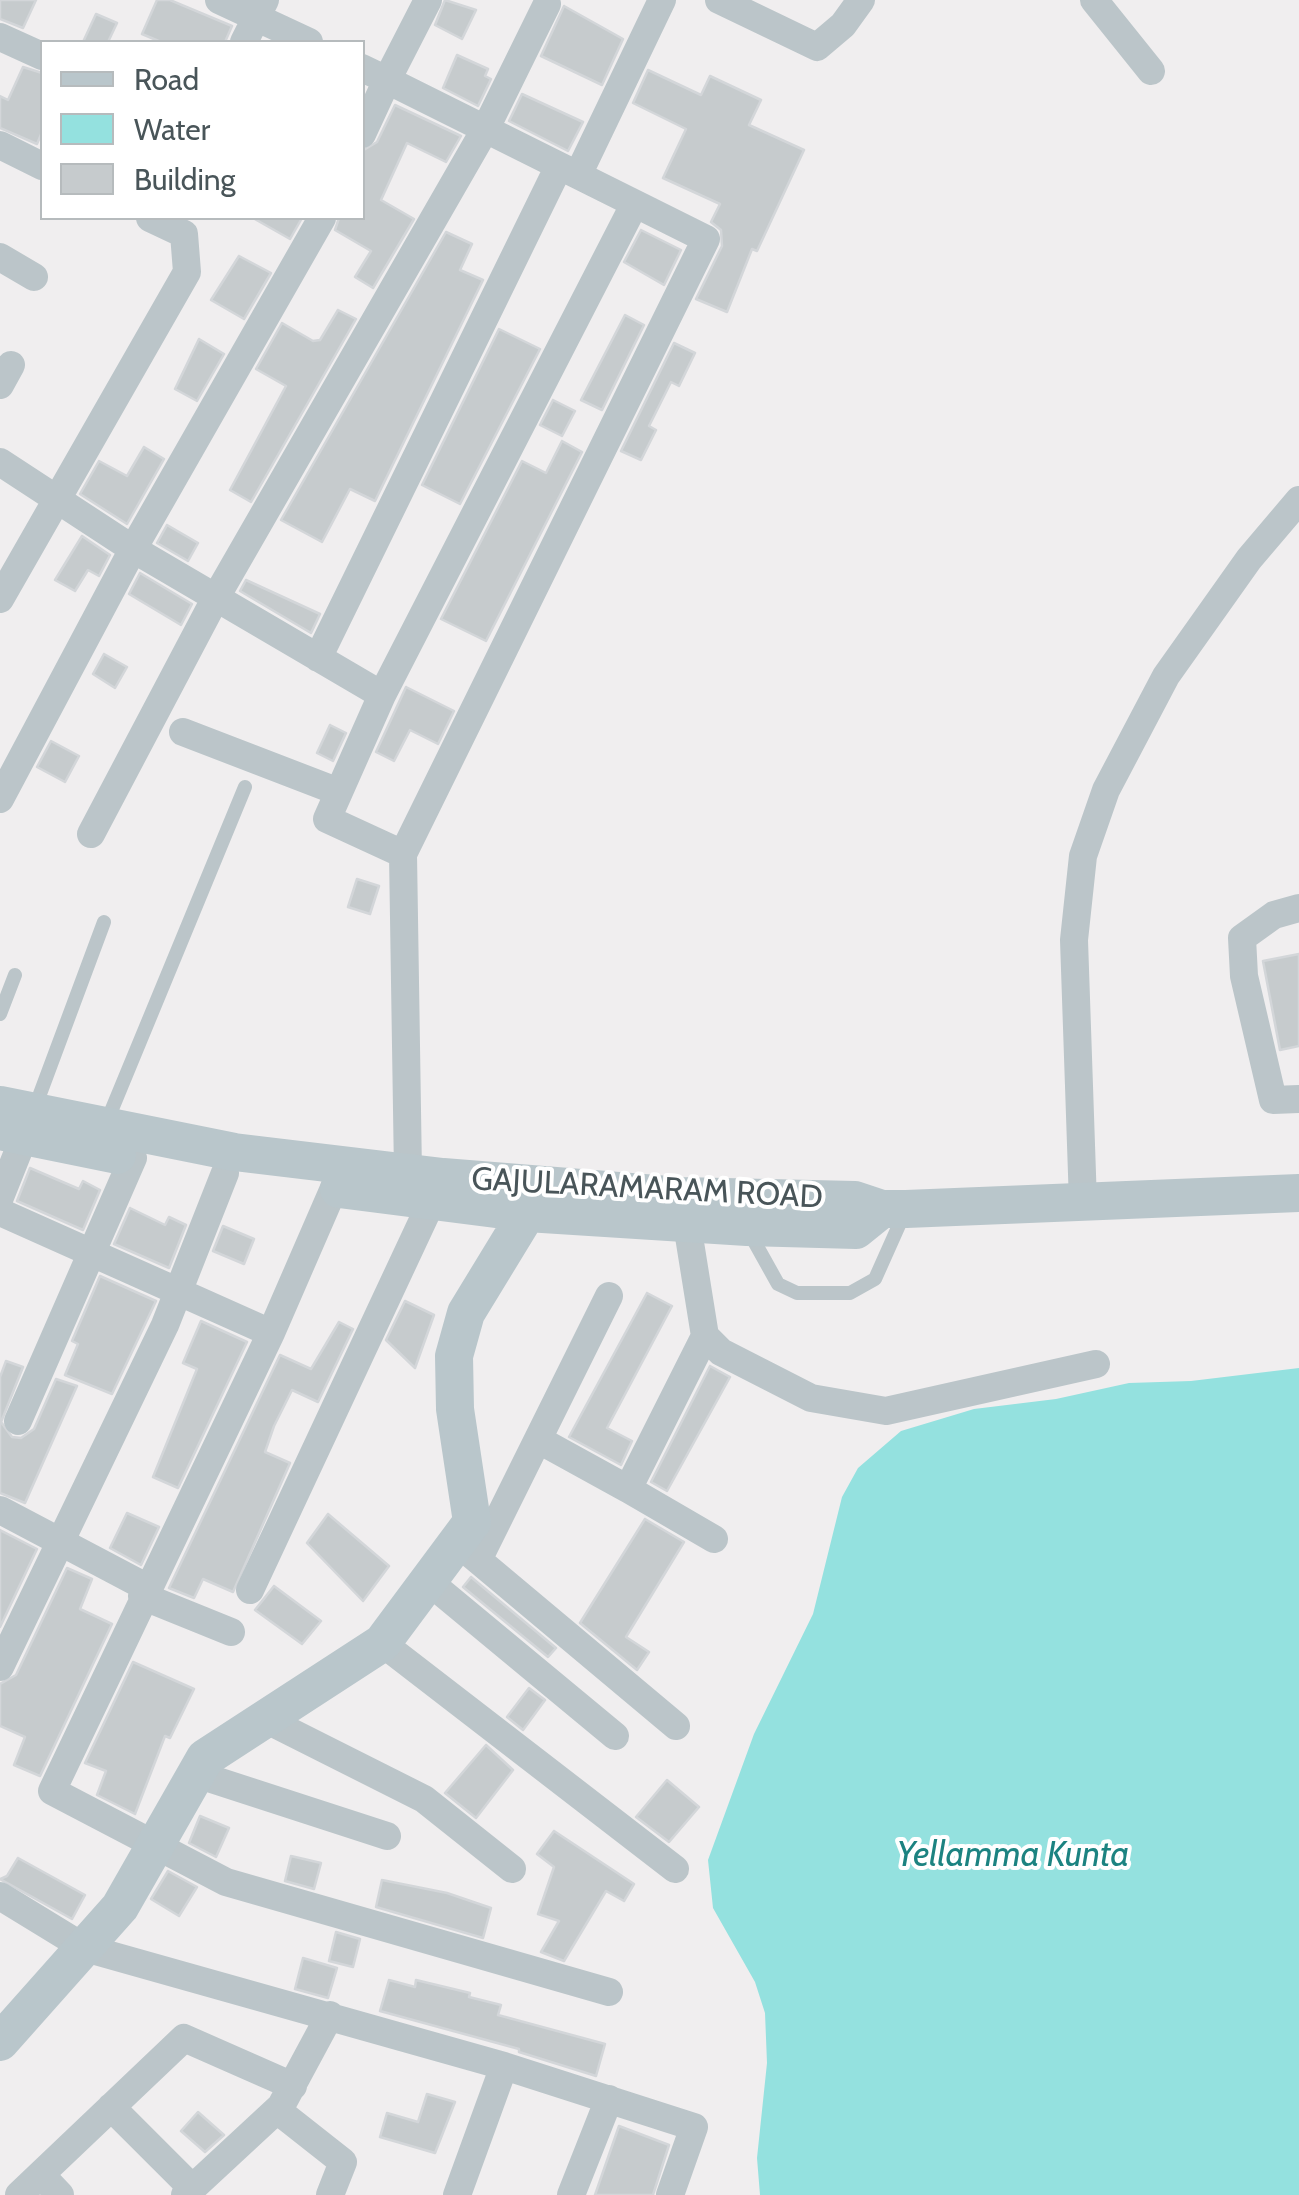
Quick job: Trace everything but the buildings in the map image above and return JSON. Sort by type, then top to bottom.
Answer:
[{"type":"main road","name":"GAJULARAMARAM ROAD","points":[[14,1121],[104,1126],[234,1152],[408,1173],[681,1196],[855,1200],[894,1209],[1299,1193]]},
{"type":"main road","points":[[14,1121],[133,1158],[430,1204],[527,1214],[747,1228],[856,1230],[894,1209]]},
{"type":"main road","points":[[0,2042],[120,1906],[205,1758],[382,1643],[428,1581],[468,1552],[472,1522],[455,1409],[454,1356],[466,1312],[527,1214]]},
{"type":"street","points":[[219,0],[304,40]]},
{"type":"street","points":[[365,120],[375,74],[428,0]]},
{"type":"street","points":[[318,658],[568,170],[662,0]]},
{"type":"street","points":[[719,0],[817,47],[843,25],[861,0]]},
{"type":"street","points":[[1094,0],[1151,72]]},
{"type":"street","points":[[91,834],[215,598],[487,126],[547,4]]},
{"type":"street","points":[[0,37],[40,55]]},
{"type":"street","points":[[375,74],[487,126],[706,239],[403,854],[408,1173]]},
{"type":"street","points":[[0,146],[40,165]]},
{"type":"street","points":[[403,854],[327,819],[382,695],[634,204]]},
{"type":"street","points":[[3,585],[187,272],[184,234],[158,220]]},
{"type":"street","points":[[0,798],[134,549],[321,220]]},
{"type":"street","points":[[0,257],[34,276]]},
{"type":"street","points":[[0,462],[134,549],[382,695]]},
{"type":"street","points":[[1095,1202],[1074,940],[1082,856],[1106,790],[1166,676],[1250,559],[1299,500]]},
{"type":"street","points":[[183,732],[338,792]]},
{"type":"street","points":[[1299,908],[1274,915],[1242,938],[1244,976],[1272,1100],[1299,1099]]},
{"type":"street","points":[[0,1197],[14,1121]]},
{"type":"street","points":[[18,1420],[133,1158]]},
{"type":"street","points":[[0,1667],[180,1290],[225,1173]]},
{"type":"street","points":[[334,1188],[271,1333],[144,1591],[52,1790],[155,1841],[226,1882],[609,1992]]},
{"type":"street","points":[[250,1590],[430,1204]]},
{"type":"street","points":[[0,1212],[271,1333]]},
{"type":"street","points":[[628,1489],[705,1336],[687,1224]]},
{"type":"street","points":[[610,1296],[539,1440],[468,1552],[676,1726]]},
{"type":"street","points":[[705,1336],[722,1352],[790,1390],[886,1412],[1096,1364]]},
{"type":"street","points":[[539,1440],[714,1539]]},
{"type":"street","points":[[0,1510],[144,1591],[231,1632]]},
{"type":"street","points":[[428,1581],[615,1736]]},
{"type":"street","points":[[382,1643],[675,1869]]},
{"type":"street","points":[[263,1718],[424,1798],[512,1869]]},
{"type":"street","points":[[196,1774],[387,1836]]},
{"type":"street","points":[[0,1896],[85,1948],[504,2066],[694,2127],[670,2195]]},
{"type":"street","points":[[111,2107],[189,2192],[285,2098],[330,2015]]},
{"type":"street","points":[[19,2195],[50,2185],[111,2107],[184,2038],[285,2098],[343,2162],[330,2195]]},
{"type":"street","points":[[458,2195],[504,2066]]},
{"type":"street","points":[[571,2195],[609,2099]]},
{"type":"lane","points":[[104,1126],[245,787]]},
{"type":"lane","points":[[14,1121],[104,922]]},
{"type":"lane","points":[[0,1014],[15,975]]},
{"type":"lane","points":[[747,1228],[778,1284],[797,1293],[850,1293],[875,1279],[894,1209]]},
{"type":"water","name":"Yellamma Kunta","points":[[1299,1368],[1299,2195],[760,2195],[757,2158],[767,2063],[765,2013],[755,1982],[713,1908],[708,1860],[754,1734],[813,1614],[842,1497],[858,1468],[901,1431],[974,1409],[1056,1399],[1129,1383],[1191,1381]]}]
